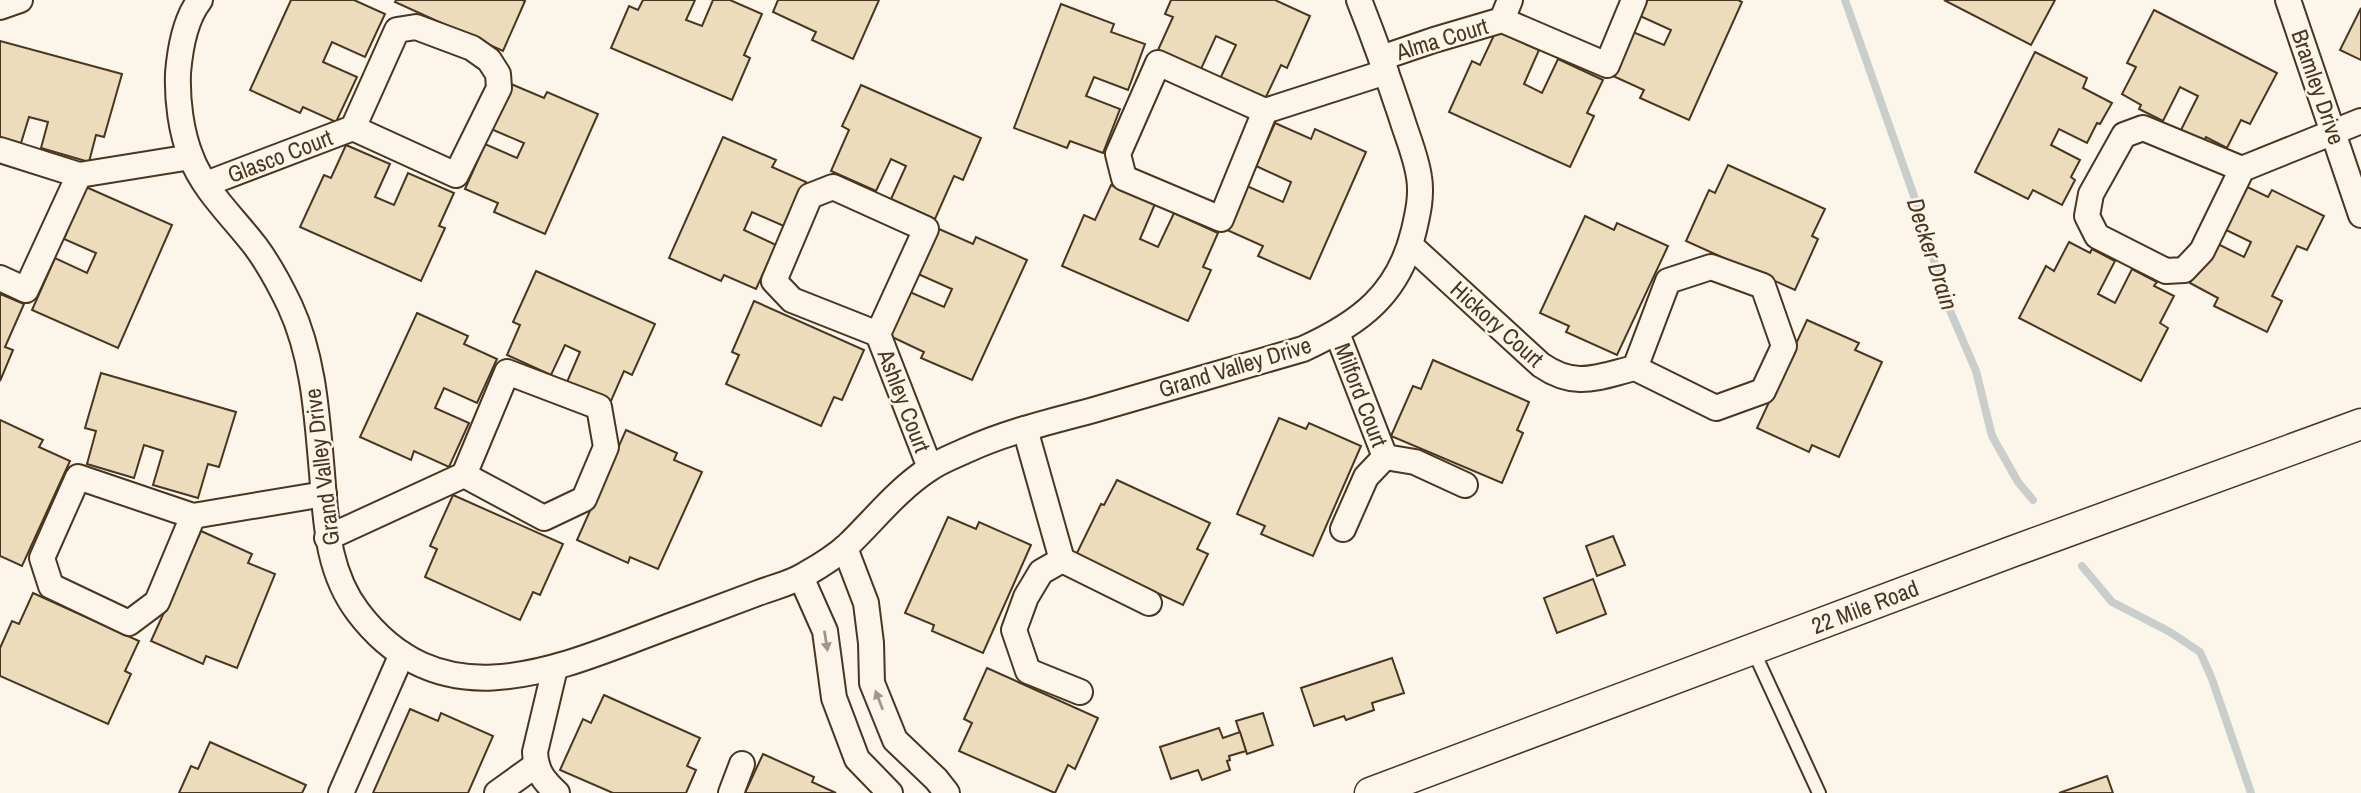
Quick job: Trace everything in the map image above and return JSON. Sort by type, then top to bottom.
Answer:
[{"type":"street","points":[[0,7],[20,0]]},
{"type":"street","name":"Grand Valley Drive","points":[[192,2],[179,60],[181,119],[191,157],[206,184],[278,280],[300,327],[317,418],[327,538],[335,569],[357,611],[378,634],[402,654],[425,666],[474,678],[504,679],[555,668],[801,577],[845,548],[887,503],[929,468],[973,447],[1024,429],[1303,349],[1337,333],[1362,317],[1381,299],[1395,279],[1410,245],[1419,208],[1419,178],[1359,0]]},
{"type":"street","name":"Alma Court","points":[[1265,111],[1383,65],[1506,10],[1607,65],[1634,0]]},
{"type":"street","name":"Bramley Drive","points":[[2288,0],[2361,215]]},
{"type":"street","name":"Glasco Court","points":[[206,184],[354,128],[456,175],[499,88],[498,74],[489,61],[472,48],[416,27],[397,30],[354,128]]},
{"type":"street","points":[[1158,64],[1265,111],[1221,219],[1124,178],[1118,154],[1158,64]]},
{"type":"street","points":[[2242,169],[2143,128],[2124,135],[2091,194],[2087,216],[2097,236],[2166,271],[2184,270],[2202,251],[2242,169],[2361,121]]},
{"type":"street","points":[[0,150],[79,175],[191,157]]},
{"type":"street","points":[[0,278],[26,290],[79,175]]},
{"type":"street","name":"Ashley Court","points":[[878,334],[792,300],[774,281],[810,197],[833,187],[926,229],[878,334],[929,468]]},
{"type":"street","name":"Hickory Court","points":[[1410,245],[1556,376],[1576,381],[1636,368]]},
{"type":"street","points":[[1711,267],[1763,286],[1784,346],[1763,391],[1716,408],[1636,368],[1668,281],[1711,267]]},
{"type":"street","name":"Milford Court","points":[[1337,333],[1385,457]]},
{"type":"street","points":[[327,538],[464,475],[507,372],[599,407],[606,447],[584,499],[544,518],[464,475]]},
{"type":"street","name":"22 Mile Road","points":[[1386,790],[2011,552],[2361,424]]},
{"type":"street","points":[[1024,429],[1062,560],[1149,603]]},
{"type":"street","name":"Milford Court","points":[[1385,457],[1416,462],[1465,485]]},
{"type":"street","name":"Milford Court","points":[[1343,530],[1366,477],[1385,457]]},
{"type":"street","points":[[193,516],[157,602],[129,622],[51,586],[41,558],[78,477],[193,516],[324,494]]},
{"type":"street","points":[[845,548],[866,603],[872,683],[895,740],[947,793]]},
{"type":"street","points":[[1062,560],[1041,572],[1026,597],[1014,629],[1028,671],[1080,692]]},
{"type":"street","points":[[801,577],[825,631],[834,698],[857,759],[890,793]]},
{"type":"street","points":[[341,793],[402,654]]},
{"type":"street","points":[[555,668],[538,733],[536,765],[542,779],[557,793]]},
{"type":"street","points":[[857,759],[895,740]]},
{"type":"street","points":[[731,793],[742,764]]},
{"type":"street","points":[[497,793],[536,765]]},
{"type":"lane","points":[[1753,650],[1819,793]]},
{"type":"building","points":[[291,0],[354,0],[385,14],[365,57],[332,42],[323,62],[357,77],[336,122],[303,107],[300,113],[250,90]]},
{"type":"building","points":[[643,0],[695,0],[686,20],[702,26],[713,0],[730,0],[762,14],[744,55],[750,58],[732,100],[611,48],[629,6],[638,10]]},
{"type":"building","points":[[778,0],[879,0],[853,59],[812,40],[816,32],[773,12]]},
{"type":"building","points":[[1171,0],[1275,0],[1310,16],[1287,68],[1281,65],[1265,99],[1220,79],[1236,45],[1216,36],[1201,69],[1158,50],[1173,17],[1165,14]]},
{"type":"building","points":[[1647,0],[1742,2],[1689,120],[1640,98],[1644,90],[1613,76],[1633,32],[1664,45],[1671,30],[1640,16]]},
{"type":"building","points":[[1944,0],[2055,0],[2031,45]]},
{"type":"building","points":[[525,1],[503,51],[395,2]]},
{"type":"building","points":[[1061,4],[1114,24],[1111,32],[1145,44],[1128,90],[1094,77],[1086,96],[1120,109],[1103,153],[1070,141],[1067,148],[1014,128]]},
{"type":"building","points":[[2361,8],[2361,60],[2340,50]]},
{"type":"building","points":[[2154,10],[2277,73],[2250,124],[2241,120],[2227,148],[2206,137],[2204,141],[2181,130],[2198,96],[2180,87],[2163,121],[2139,109],[2141,105],[2122,94],[2136,67],[2127,63]]},
{"type":"building","points":[[1496,31],[1539,50],[1524,84],[1542,93],[1558,59],[1603,80],[1587,113],[1594,116],[1570,167],[1449,112],[1472,61],[1480,65]]},
{"type":"building","points":[[0,41],[122,74],[104,137],[96,135],[89,162],[41,148],[48,122],[29,117],[21,143],[0,137]]},
{"type":"building","points":[[2035,52],[2087,78],[2083,88],[2112,103],[2100,124],[2097,123],[2087,143],[2059,129],[2051,145],[2080,160],[2071,177],[2075,180],[2062,205],[2033,190],[2028,199],[1975,172]]},
{"type":"building","points":[[511,84],[544,98],[547,92],[598,114],[545,234],[494,212],[498,203],[465,189],[485,144],[517,158],[524,143],[491,129]]},
{"type":"building","points":[[861,85],[981,138],[963,180],[954,176],[935,219],[891,199],[906,166],[891,159],[876,191],[831,171],[849,130],[842,126]]},
{"type":"building","points":[[1275,123],[1311,139],[1315,129],[1366,152],[1310,279],[1258,256],[1263,246],[1227,230],[1247,186],[1283,202],[1291,182],[1256,166]]},
{"type":"building","points":[[723,137],[776,160],[772,167],[806,182],[786,227],[752,212],[744,230],[776,245],[756,289],[724,275],[721,281],[669,258]]},
{"type":"building","points":[[346,145],[390,164],[375,197],[394,205],[408,173],[454,193],[439,226],[445,228],[421,281],[300,227],[324,175],[331,178]]},
{"type":"building","points":[[1728,165],[1825,209],[1812,236],[1818,239],[1795,290],[1686,241],[1709,190],[1715,193]]},
{"type":"building","points":[[2239,183],[2268,197],[2272,190],[2324,216],[2307,250],[2297,246],[2272,296],[2282,301],[2267,332],[2214,306],[2218,298],[2190,283],[2214,242],[2244,257],[2251,242],[2222,228]]},
{"type":"building","points":[[1111,185],[1155,204],[1140,239],[1158,247],[1174,213],[1218,233],[1203,267],[1211,270],[1188,321],[1062,266],[1084,215],[1095,220]]},
{"type":"building","points":[[86,187],[172,225],[118,348],[32,310],[55,258],[87,273],[96,253],[64,239]]},
{"type":"building","points":[[1585,216],[1614,230],[1617,223],[1668,246],[1617,355],[1566,332],[1569,326],[1540,313]]},
{"type":"building","points":[[939,229],[973,244],[976,237],[1027,260],[972,380],[921,358],[924,352],[890,336],[910,292],[944,307],[952,289],[918,274]]},
{"type":"building","points":[[2069,242],[2090,253],[2092,249],[2115,261],[2098,294],[2115,303],[2132,269],[2157,282],[2154,286],[2174,296],[2160,323],[2168,328],[2141,381],[2019,318],[2046,266],[2054,271]]},
{"type":"building","points":[[536,271],[655,324],[632,375],[624,371],[611,401],[567,382],[580,352],[565,345],[551,375],[507,355],[520,325],[513,322]]},
{"type":"building","points":[[0,294],[24,304],[5,347],[13,350],[0,381]]},
{"type":"building","points":[[754,301],[864,350],[842,400],[834,397],[821,426],[726,384],[739,355],[732,352]]},
{"type":"building","points":[[417,313],[468,336],[464,344],[497,359],[477,403],[444,388],[435,408],[469,423],[449,467],[414,451],[411,460],[360,437]]},
{"type":"building","points":[[1807,320],[1859,343],[1855,350],[1882,362],[1839,457],[1812,445],[1809,452],[1757,428]]},
{"type":"building","points":[[1433,360],[1529,402],[1517,430],[1523,433],[1502,483],[1391,436],[1413,386],[1421,389]]},
{"type":"building","points":[[101,373],[236,412],[219,467],[208,464],[198,498],[153,485],[163,451],[144,445],[134,478],[87,464],[96,431],[85,428]]},
{"type":"building","points":[[1279,418],[1306,429],[1309,423],[1361,446],[1313,556],[1261,534],[1265,526],[1237,514]]},
{"type":"building","points":[[0,420],[43,440],[39,447],[70,461],[22,566],[0,556]]},
{"type":"building","points":[[626,430],[677,453],[674,460],[702,472],[658,569],[630,557],[628,563],[577,540]]},
{"type":"building","points":[[1117,480],[1210,523],[1197,549],[1208,554],[1183,605],[1076,555],[1101,504],[1104,505]]},
{"type":"building","points":[[453,495],[563,544],[540,595],[533,592],[520,620],[425,577],[437,549],[430,546]]},
{"type":"building","points":[[948,517],[976,529],[979,522],[1031,545],[983,653],[932,631],[934,625],[905,613]]},
{"type":"building","points":[[201,531],[252,554],[248,563],[275,574],[237,668],[206,656],[203,664],[151,641]]},
{"type":"building","points":[[1613,536],[1625,565],[1597,576],[1586,546]]},
{"type":"building","points":[[1593,579],[1606,614],[1557,633],[1544,598]]},
{"type":"building","points":[[33,593],[139,641],[125,671],[131,674],[108,724],[0,676],[0,648],[12,621],[19,624]]},
{"type":"building","points":[[1392,658],[1404,693],[1372,703],[1374,710],[1346,720],[1344,716],[1314,726],[1301,688]]},
{"type":"building","points":[[987,668],[1098,718],[1075,769],[1068,765],[1055,793],[959,751],[972,723],[964,719]]},
{"type":"building","points":[[604,695],[700,738],[687,766],[696,770],[686,793],[613,793],[560,770],[583,719],[591,723]]},
{"type":"building","points":[[410,709],[438,721],[441,713],[493,736],[468,793],[373,793]]},
{"type":"building","points":[[1263,713],[1273,745],[1247,754],[1236,721]]},
{"type":"building","points":[[1219,728],[1223,738],[1240,732],[1246,751],[1229,756],[1230,760],[1227,761],[1230,770],[1202,780],[1198,770],[1171,779],[1160,747]]},
{"type":"building","points":[[210,742],[306,785],[302,793],[179,793],[191,766],[198,769]]},
{"type":"building","points":[[763,754],[814,777],[812,782],[836,793],[745,793]]},
{"type":"building","points":[[2107,776],[2113,793],[2059,793]]},
{"type":"waterway","name":"Decker Drain","points":[[1845,0],[1927,233],[1942,292],[1976,371],[1992,436],[2018,482],[2033,500]]},
{"type":"waterway","name":"Decker Drain","points":[[2082,566],[2112,602],[2170,632],[2200,652],[2212,679],[2251,793]]}]
